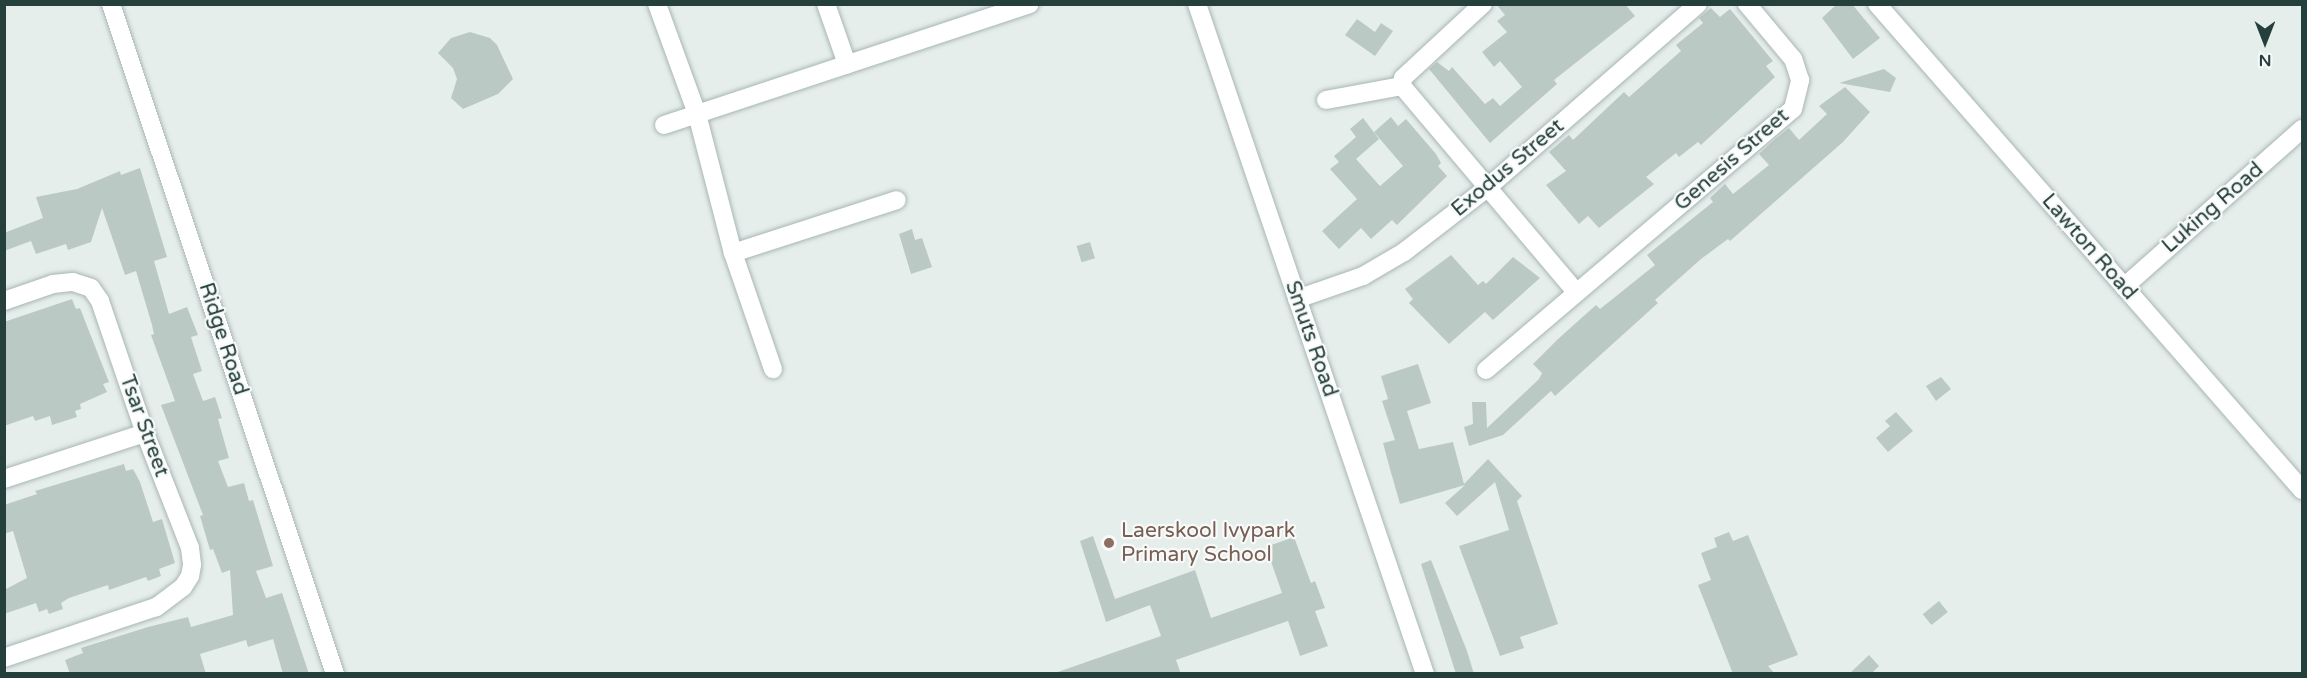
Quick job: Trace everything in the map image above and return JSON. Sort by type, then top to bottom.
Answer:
[{"type":"street","name":"Ridge Road","points":[[111,4],[335,674]]},
{"type":"street","points":[[657,4],[697,114],[733,253],[773,369]]},
{"type":"street","points":[[826,4],[847,64]]},
{"type":"street","points":[[664,125],[1029,4]]},
{"type":"street","name":"Smuts Road","points":[[1197,4],[1425,674]]},
{"type":"street","points":[[1483,4],[1403,78],[1402,86],[1576,292]]},
{"type":"street","name":"Exodus Street","points":[[1298,299],[1363,276],[1404,252],[1487,188],[1698,4]]},
{"type":"street","name":"Genesis Street","points":[[1486,370],[1794,109],[1800,80],[1793,59],[1747,4]]},
{"type":"street","name":"Lawton Road","points":[[1877,4],[2302,490]]},
{"type":"street","points":[[1326,100],[1402,86]]},
{"type":"street","name":"Luking Road","points":[[2124,287],[2302,129]]},
{"type":"street","points":[[733,253],[897,200]]},
{"type":"street","name":"Tsar Street","points":[[4,301],[53,284],[82,284],[100,301],[145,433],[190,548],[190,576],[171,598],[156,607],[4,658]]},
{"type":"street","points":[[4,479],[145,433]]},
{"type":"building","points":[[1496,4],[1625,4],[1635,16],[1554,80],[1557,84],[1490,143],[1429,69],[1437,62],[1449,71],[1452,67],[1485,104],[1493,98],[1500,106],[1522,87],[1500,61],[1494,67],[1482,52],[1507,32],[1497,21],[1505,15]]},
{"type":"building","points":[[1837,4],[1852,4],[1880,38],[1853,59],[1822,18]]},
{"type":"building","points":[[1711,8],[1720,17],[1730,9],[1773,61],[1766,66],[1775,77],[1701,145],[1698,142],[1679,157],[1676,153],[1646,177],[1654,184],[1599,228],[1588,216],[1579,224],[1546,185],[1566,171],[1549,152],[1569,135],[1573,140],[1624,92],[1629,97],[1681,51],[1676,45],[1703,23],[1699,18]]},
{"type":"building","points":[[1357,19],[1375,32],[1381,23],[1393,31],[1375,56],[1345,35]]},
{"type":"building","points":[[470,32],[490,38],[497,45],[513,79],[498,94],[463,109],[451,98],[457,79],[453,68],[438,53],[451,38]]},
{"type":"building","points":[[1884,69],[1896,78],[1890,92],[1839,83]]},
{"type":"building","points":[[1845,87],[1870,112],[1843,142],[1730,241],[1728,239],[1701,259],[1655,300],[1658,303],[1555,396],[1551,391],[1503,435],[1469,446],[1464,427],[1473,424],[1472,402],[1486,402],[1487,428],[1539,379],[1542,373],[1533,364],[1558,339],[1596,305],[1600,309],[1655,265],[1647,255],[1713,202],[1710,198],[1725,184],[1733,194],[1769,165],[1759,154],[1774,140],[1789,128],[1799,140],[1827,114],[1819,106]]},
{"type":"building","points":[[1391,117],[1398,126],[1406,119],[1436,154],[1441,163],[1438,166],[1447,176],[1397,225],[1392,220],[1371,239],[1361,228],[1339,249],[1322,231],[1357,199],[1330,169],[1339,162],[1334,156],[1356,137],[1350,129],[1363,118],[1379,139],[1356,159],[1380,186],[1403,166],[1374,132]]},
{"type":"building","points":[[140,168],[167,257],[154,261],[169,314],[187,307],[198,335],[191,337],[202,371],[193,374],[203,401],[215,397],[222,418],[218,419],[229,458],[218,461],[228,487],[244,483],[249,501],[253,500],[273,566],[256,571],[266,598],[282,593],[309,674],[283,674],[273,639],[248,647],[246,640],[200,654],[206,674],[70,674],[65,660],[83,653],[81,648],[148,627],[188,617],[191,627],[233,615],[230,570],[222,573],[213,549],[210,550],[200,516],[203,515],[161,405],[175,401],[151,335],[154,334],[152,325],[136,271],[125,275],[102,208],[91,242],[68,250],[66,244],[36,254],[31,241],[4,251],[4,233],[43,218],[36,197],[77,189],[120,171],[121,175]]},
{"type":"building","points":[[912,229],[915,240],[922,238],[932,267],[911,274],[899,234]]},
{"type":"building","points":[[1090,242],[1095,258],[1082,262],[1077,246]]},
{"type":"building","points":[[1451,255],[1478,285],[1483,281],[1486,284],[1513,257],[1540,278],[1493,320],[1485,312],[1449,344],[1409,303],[1413,299],[1405,289]]},
{"type":"building","points":[[72,299],[76,309],[80,308],[109,382],[103,384],[107,392],[80,404],[81,409],[75,411],[77,417],[52,425],[50,416],[35,421],[33,416],[4,426],[4,322]]},
{"type":"building","points":[[1418,364],[1431,403],[1407,411],[1419,449],[1453,442],[1464,484],[1488,459],[1522,496],[1517,501],[1558,624],[1520,637],[1524,648],[1500,656],[1459,546],[1509,530],[1495,482],[1457,516],[1445,503],[1465,485],[1400,504],[1390,469],[1383,443],[1395,440],[1382,401],[1388,399],[1381,376]]},
{"type":"building","points":[[1941,377],[1951,389],[1936,401],[1926,386]]},
{"type":"building","points":[[1896,412],[1913,431],[1888,452],[1876,438],[1890,426],[1885,421]]},
{"type":"building","points":[[124,464],[126,471],[133,469],[140,482],[153,522],[162,519],[175,563],[159,569],[161,576],[148,581],[146,577],[109,590],[108,585],[69,598],[61,603],[63,609],[49,614],[47,609],[39,612],[36,603],[4,614],[4,590],[27,578],[13,531],[4,534],[4,505],[37,494],[35,491]]},
{"type":"building","points":[[1729,532],[1733,541],[1748,535],[1798,655],[1768,666],[1775,674],[1733,674],[1698,585],[1711,580],[1701,553],[1717,547],[1714,538]]},
{"type":"building","points":[[1093,536],[1115,599],[1195,570],[1211,618],[1282,593],[1266,547],[1294,537],[1311,583],[1315,581],[1325,608],[1315,611],[1328,646],[1300,656],[1288,621],[1176,660],[1181,674],[1052,674],[1161,636],[1150,605],[1106,622],[1080,541]]},
{"type":"building","points":[[1431,560],[1474,674],[1456,674],[1421,564]]},
{"type":"building","points":[[1939,601],[1948,612],[1931,625],[1923,614]]},
{"type":"building","points":[[1869,655],[1879,666],[1871,674],[1849,674]]},
{"type":"place","name":"Laerskool Ivypark Primary School","points":[[1109,543]]}]
